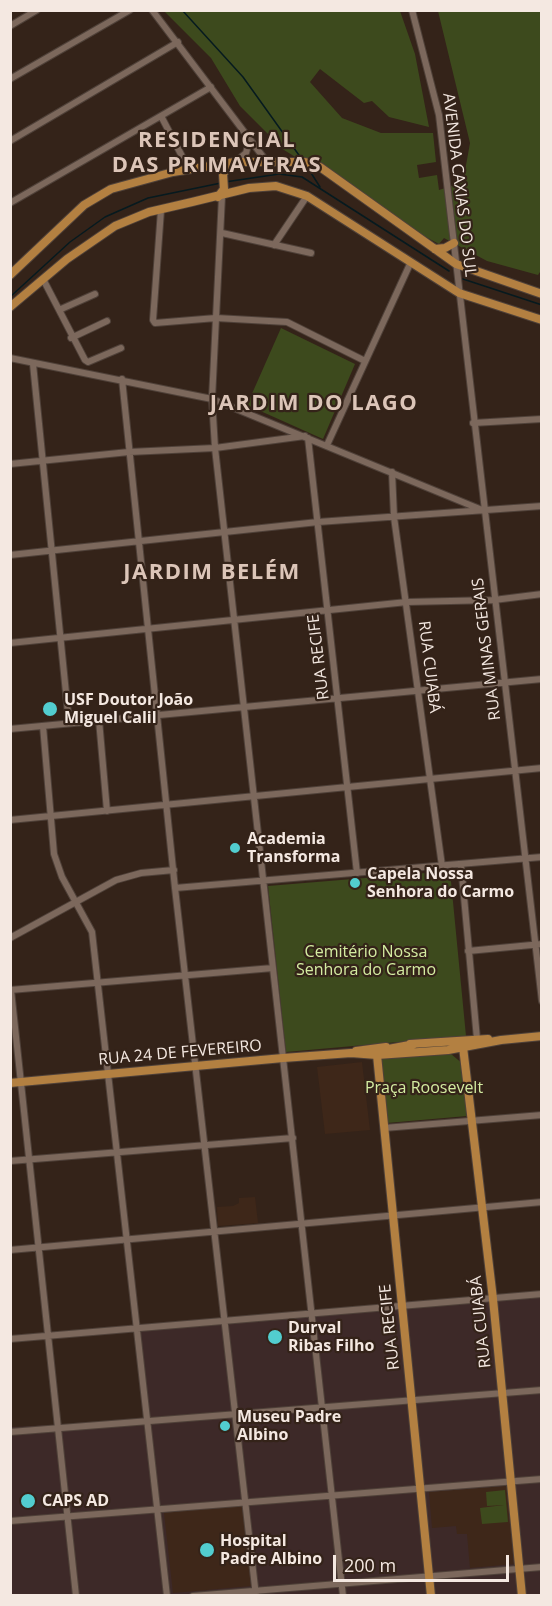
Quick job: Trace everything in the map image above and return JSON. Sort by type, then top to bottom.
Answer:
[{"type":"main road","points":[[10,275],[84,204],[100,193],[179,171],[215,165],[305,162],[316,164],[456,264],[542,294]]},
{"type":"main road","points":[[223,193],[223,174],[232,163]]},
{"type":"main road","points":[[215,165],[223,174]]},
{"type":"main road","points":[[10,307],[107,230],[161,210],[223,193],[276,186],[307,196],[410,264],[459,293],[542,320]]},
{"type":"main road","points":[[435,249],[446,248],[454,243]]},
{"type":"main road","name":"RUA 24 DE FEVEREIRO","points":[[351,1053],[377,1055],[448,1050],[501,1040],[542,1036]]},
{"type":"main road","points":[[466,1046],[477,1039]]},
{"type":"main road","name":"RUA 24 DE FEVEREIRO","points":[[10,1083],[351,1053],[437,1042],[501,1040]]},
{"type":"main road","points":[[437,1042],[465,1060]]},
{"type":"main road","points":[[377,1055],[383,1050],[415,1044]]},
{"type":"main road","name":"RUA CUIABÁ","points":[[466,1046],[465,1060],[493,1299],[522,1596]]},
{"type":"main road","name":"RUA RECIFE","points":[[377,1055],[391,1215],[431,1596]]},
{"type":"street","points":[[10,26],[37,10]]},
{"type":"street","points":[[10,79],[130,10]]},
{"type":"street","points":[[152,10],[267,162]]},
{"type":"street","name":"AVENIDA CAXIAS DO SUL","points":[[412,10],[439,115],[459,293]]},
{"type":"street","points":[[10,141],[178,42]]},
{"type":"street","points":[[10,202],[211,87]]},
{"type":"street","points":[[161,116],[183,158],[193,169]]},
{"type":"street","points":[[232,163],[246,153],[249,141]]},
{"type":"street","points":[[179,171],[183,158]]},
{"type":"street","points":[[223,193],[212,399],[215,448],[256,794],[283,1058],[334,1495],[343,1596]]},
{"type":"street","points":[[274,245],[307,196]]},
{"type":"street","points":[[161,210],[153,320],[155,323],[216,318],[287,322],[365,361]]},
{"type":"street","points":[[222,233],[311,253]]},
{"type":"street","points":[[327,445],[410,264]]},
{"type":"street","points":[[43,279],[81,357],[88,362],[121,348]]},
{"type":"street","name":"RUA MINAS GERAIS","points":[[459,293],[514,770],[538,944],[542,1001]]},
{"type":"street","points":[[59,310],[95,294]]},
{"type":"street","points":[[71,338],[107,321]]},
{"type":"street","points":[[10,358],[33,364],[122,378],[212,399],[483,511]]},
{"type":"street","points":[[33,364],[69,723]]},
{"type":"street","points":[[122,378],[175,888],[255,1593]]},
{"type":"street","points":[[473,423],[542,419]]},
{"type":"street","points":[[10,464],[129,452],[215,448],[306,437]]},
{"type":"street","name":"RUA RECIFE","points":[[306,437],[318,522],[357,873]]},
{"type":"street","name":"RUA CUIABÁ","points":[[392,472],[394,517],[442,866]]},
{"type":"street","points":[[10,555],[318,522],[542,506]]},
{"type":"street","points":[[10,643],[407,602],[494,600],[542,594]]},
{"type":"street","points":[[10,729],[542,679]]},
{"type":"street","points":[[99,720],[107,811]]},
{"type":"street","points":[[43,726],[54,854],[62,877],[92,932],[167,1596]]},
{"type":"street","points":[[10,820],[167,806],[256,794],[346,789],[429,778],[542,768]]},
{"type":"street","points":[[175,888],[542,857]]},
{"type":"street","points":[[461,864],[477,1039]]},
{"type":"street","points":[[10,938],[116,880],[141,873],[174,870]]},
{"type":"street","points":[[468,951],[538,944]]},
{"type":"street","points":[[76,1596],[56,1429],[11,990],[273,968]]},
{"type":"street","points":[[384,1128],[542,1115]]},
{"type":"street","points":[[10,1161],[293,1138]]},
{"type":"street","points":[[10,1250],[542,1202]]},
{"type":"street","points":[[10,1339],[542,1294]]},
{"type":"street","points":[[10,1432],[542,1390]]},
{"type":"street","points":[[10,1521],[542,1479]]},
{"type":"street","points":[[193,1596],[255,1593],[542,1567]]},
{"type":"shaded area","points":[[362,1062],[370,1130],[325,1134],[317,1067]]},
{"type":"shaded area","points":[[255,1197],[258,1223],[218,1226],[217,1207],[233,1206],[239,1203],[239,1198]]},
{"type":"shaded area","points":[[541,1292],[541,1595],[11,1596],[11,1427],[146,1420],[136,1325]]},
{"type":"shaded area","points":[[507,1486],[514,1564],[470,1568],[467,1534],[457,1534],[456,1526],[432,1528],[429,1492]]},
{"type":"shaded area","name":"Hospital Padre Albino","points":[[242,1505],[251,1586],[173,1593],[164,1513]]},
{"type":"green space","points":[[164,11],[400,11],[415,54],[429,127],[389,117],[372,101],[364,103],[320,69],[310,82],[342,118],[381,133],[433,133],[436,162],[417,165],[419,178],[437,175],[439,190],[463,182],[470,143],[438,11],[541,11],[542,269],[538,275],[487,261],[444,238],[439,244],[409,228],[314,160],[297,158],[284,150],[240,106],[211,58]]},
{"type":"green space","points":[[281,328],[355,364],[323,439],[247,405]]},
{"type":"green space","name":"Cemitério Nossa Senhora do Carmo","points":[[450,871],[466,1036],[286,1052],[268,886]]},
{"type":"green space","name":"Praça Roosevelt","points":[[451,1054],[463,1064],[467,1116],[387,1123],[380,1058]]},
{"type":"green space","points":[[505,1490],[508,1522],[482,1524],[480,1508],[504,1505],[487,1506],[486,1492]]},
{"type":"waterway","points":[[182,10],[243,77],[301,158]]},
{"type":"waterway","points":[[306,165],[320,187]]},
{"type":"waterway","points":[[225,182],[279,174],[302,177],[449,271]]},
{"type":"waterway","points":[[10,297],[70,242],[105,217],[148,198],[221,183]]},
{"type":"waterway","points":[[463,279],[542,305]]},
{"type":"place","name":"USF Doutor João Miguel Calil","points":[[50,709]]},
{"type":"place","name":"Academia Transforma","points":[[235,848]]},
{"type":"place","name":"Capela Nossa Senhora do Carmo","points":[[355,883]]},
{"type":"place","name":"Durval Ribas Filho","points":[[275,1337]]},
{"type":"place","name":"Museu Padre Albino","points":[[225,1426]]},
{"type":"place","name":"CAPS AD","points":[[28,1501]]},
{"type":"place","name":"Hospital Padre Albino","points":[[207,1550]]},
{"type":"district","name":"RESIDENCIAL DAS PRIMAVERAS","points":[[217,154]]},
{"type":"district","name":"JARDIM DO LAGO","points":[[314,404]]},
{"type":"district","name":"JARDIM BELÉM","points":[[212,573]]}]
